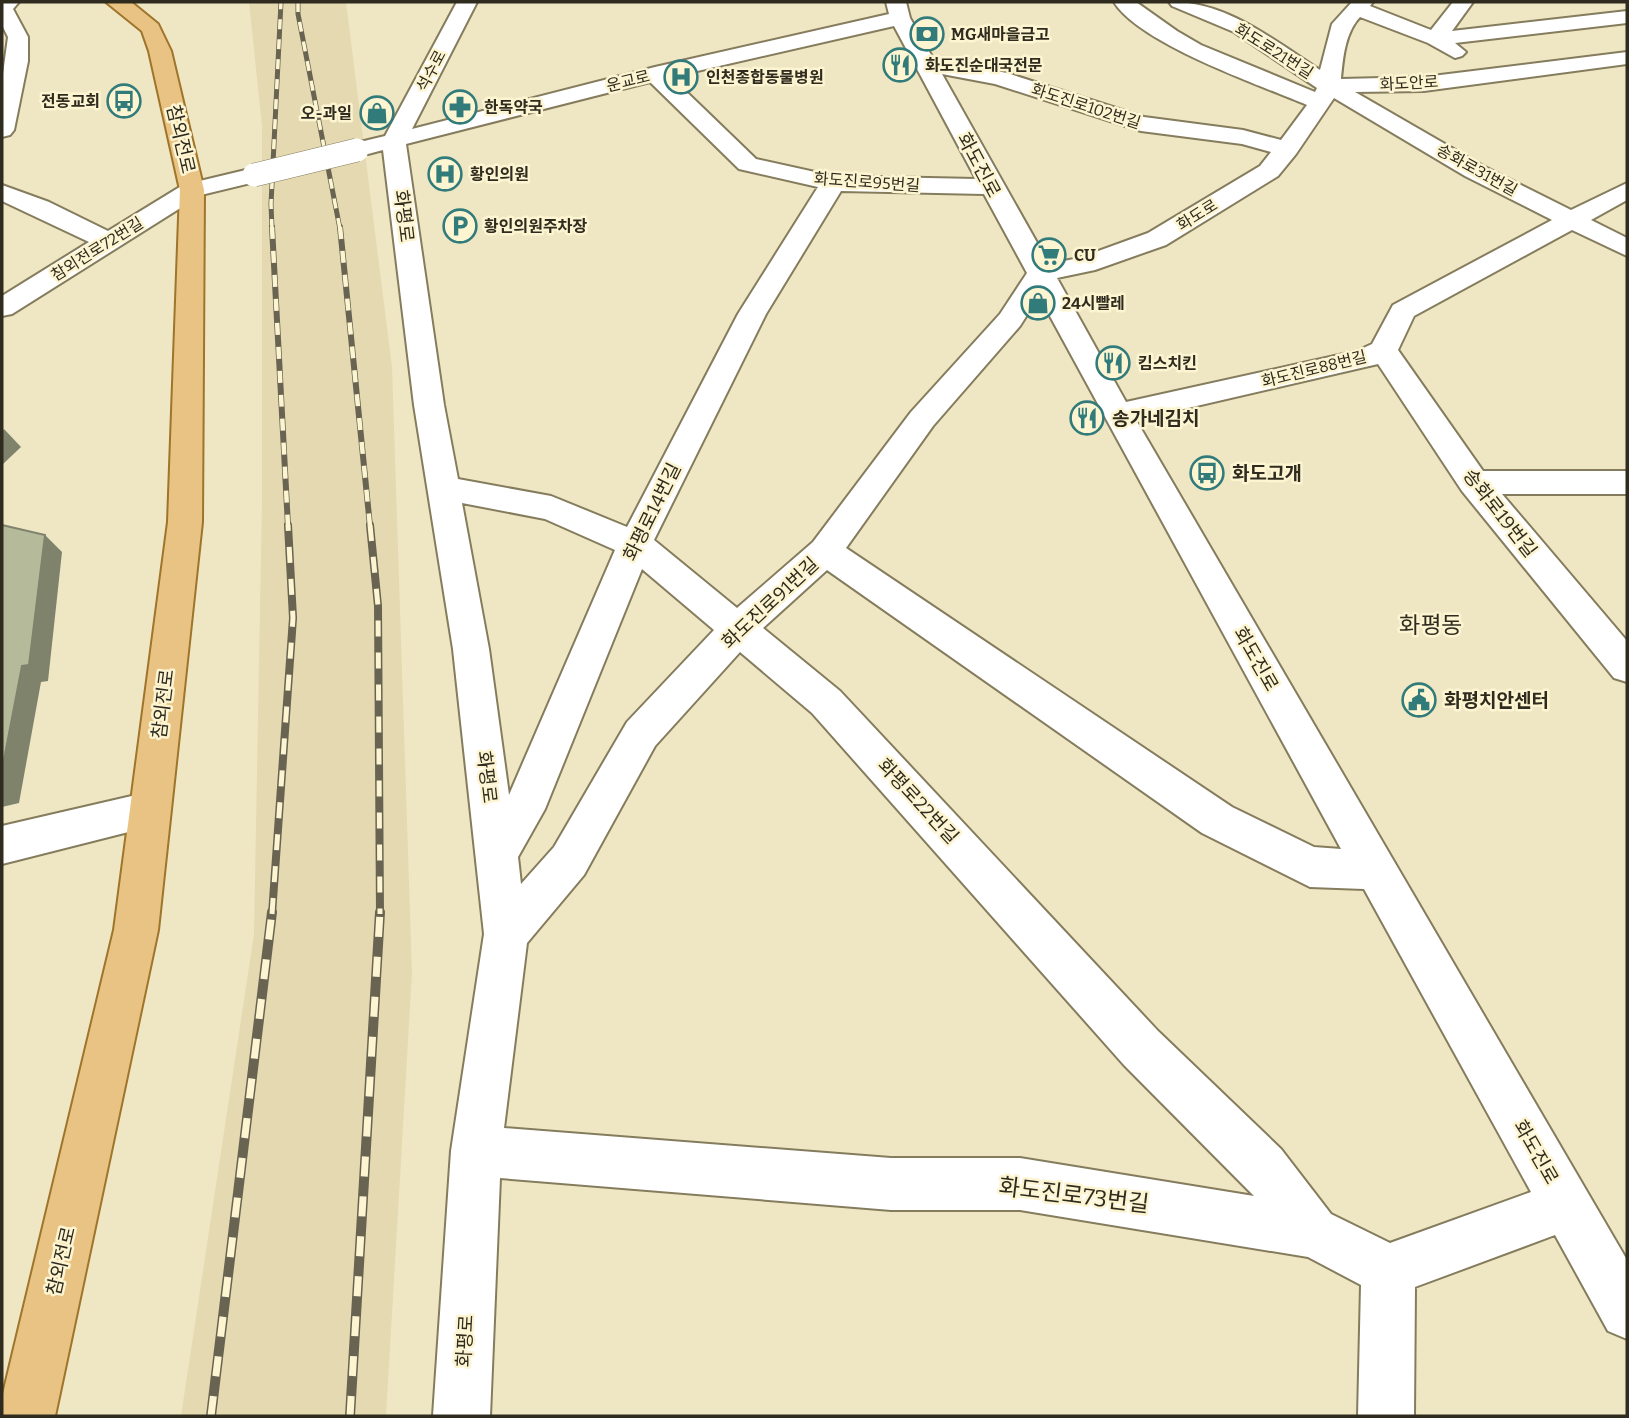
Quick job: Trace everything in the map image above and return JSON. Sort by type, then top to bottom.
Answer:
[{"type":"main road","name":"참외전로","points":[[26,1416],[136,930],[185,522],[192,190],[160,51],[151,29],[125,4]]},
{"type":"street","points":[[2,130],[17,61],[18,37],[3,8],[9,2]]},
{"type":"street","name":"석수로","points":[[376,145],[467,2]]},
{"type":"street","points":[[1124,2],[1158,29],[1217,63],[1325,94]]},
{"type":"street","name":"화도로21번길","points":[[1179,2],[1241,28],[1325,94]]},
{"type":"street","points":[[1435,39],[1463,2]]},
{"type":"street","points":[[1598,2],[1627,17]]},
{"type":"street","name":"화도로","points":[[1040,274],[1086,264],[1157,239],[1269,170],[1288,149],[1325,94],[1342,24],[1359,5],[1435,39]]},
{"type":"street","points":[[862,6],[898,10]]},
{"type":"street","name":"운교로","points":[[192,190],[898,10]]},
{"type":"street","name":"화도진로","points":[[898,10],[990,187],[1117,414],[1627,1312]]},
{"type":"street","points":[[1435,39],[1627,17]]},
{"type":"street","name":"화도안로","points":[[1435,39],[1489,75]]},
{"type":"street","name":"화도안로","points":[[1325,94],[1627,58]]},
{"type":"street","name":"화도진로102번길","points":[[926,65],[999,78],[1141,124],[1243,137],[1288,149]]},
{"type":"street","name":"화도진로95번길","points":[[655,74],[748,164],[833,183],[990,187]]},
{"type":"street","name":"송화로31번길","points":[[1325,94],[1627,248]]},
{"type":"street","name":"화평로","points":[[376,145],[429,405],[471,649],[506,934],[476,1151],[461,1416]]},
{"type":"street","name":"화평로14번길","points":[[497,853],[524,809],[635,544],[752,314],[833,183]]},
{"type":"street","name":"참외전로72번길","points":[[2,309],[192,190]]},
{"type":"street","name":"화도진로88번길","points":[[1117,414],[1353,361],[1383,350],[1403,311],[1627,190]]},
{"type":"street","points":[[2,192],[40,207],[109,242]]},
{"type":"street","name":"화도진로91번길","points":[[506,934],[569,861],[641,734],[738,629],[825,551],[922,419],[1010,320],[1040,274]]},
{"type":"street","name":"송화로19번길","points":[[1383,350],[1474,483],[1627,667]]},
{"type":"street","points":[[1474,483],[1627,482]]},
{"type":"street","name":"화평로22번길","points":[[443,488],[551,508],[635,544],[826,702],[1141,1048],[1263,1167],[1313,1232]]},
{"type":"street","points":[[825,551],[1217,820],[1310,867],[1376,870]]},
{"type":"street","points":[[2,845],[149,810]]},
{"type":"street","name":"화도진로73번길","points":[[476,1151],[891,1184],[1020,1184],[1313,1232],[1388,1270]]},
{"type":"street","points":[[1386,1416],[1388,1270],[1566,1205]]},
{"type":"shaded area","points":[[249,2],[346,2],[392,367],[412,973],[386,1416],[181,1416],[254,934],[262,502],[262,126]]},
{"type":"building","points":[[2,525],[45,535],[29,665],[22,666],[2,770]]},
{"type":"railway","points":[[272,229],[281,2]]},
{"type":"railway","points":[[298,2],[298,14],[340,229]]},
{"type":"railway","points":[[272,227],[288,526]]},
{"type":"railway","points":[[340,227],[370,526]]},
{"type":"railway","points":[[272,914],[293,618],[288,525]]},
{"type":"railway","points":[[370,525],[378,606],[380,912]]},
{"type":"railway","points":[[211,1416],[272,912]]},
{"type":"railway","points":[[350,1416],[380,912]]},
{"type":"place","name":"MG새마을금고","points":[[927,34]]},
{"type":"place","name":"화도진순대국전문","points":[[900,65]]},
{"type":"place","name":"인천종합동물병원","points":[[681,77]]},
{"type":"place","name":"전동교회","points":[[124,101]]},
{"type":"place","name":"한독약국","points":[[460,107]]},
{"type":"place","name":"오-과일","points":[[377,113]]},
{"type":"place","name":"황인의원","points":[[445,174]]},
{"type":"place","name":"황인의원주차장","points":[[460,226]]},
{"type":"place","name":"CU","points":[[1049,255]]},
{"type":"place","name":"24시빨레","points":[[1038,303]]},
{"type":"place","name":"킴스치킨","points":[[1113,363]]},
{"type":"place","name":"송가네김치","points":[[1087,418]]},
{"type":"place","name":"화도고개","points":[[1207,473]]},
{"type":"place","name":"화평치안센터","points":[[1419,700]]},
{"type":"district","name":"화평동","points":[[1431,625]]}]
